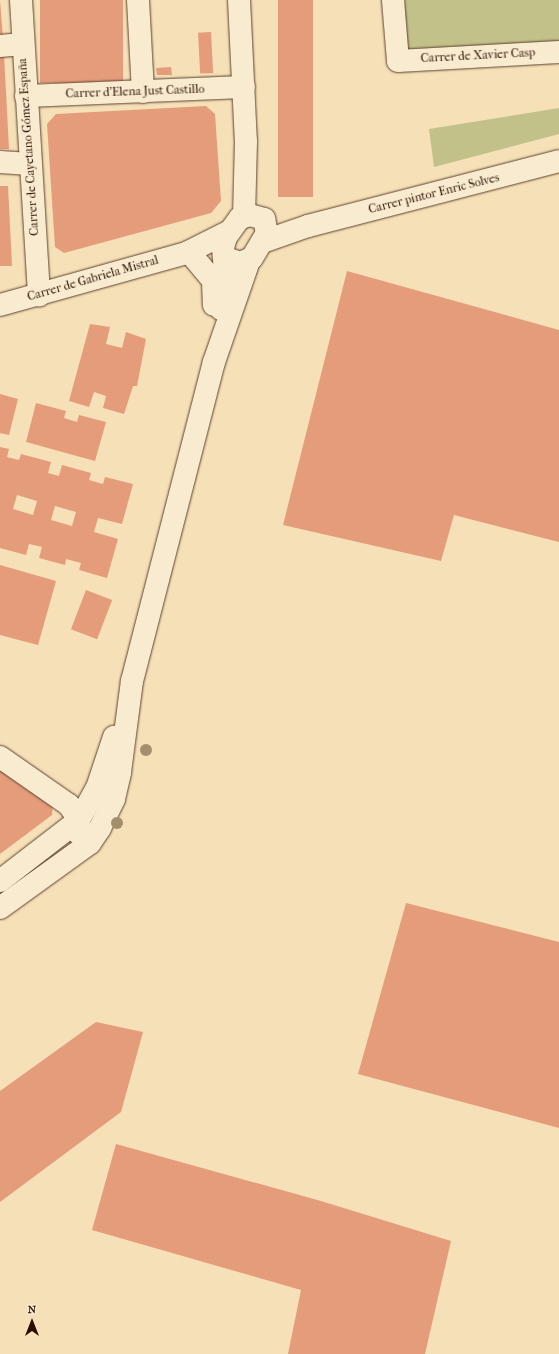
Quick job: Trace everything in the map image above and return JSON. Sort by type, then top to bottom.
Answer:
[{"type":"street","name":"Carrer de Cayetano Gómez España","points":[[21,0],[39,295]]},
{"type":"street","points":[[138,0],[143,92]]},
{"type":"street","points":[[0,902],[76,838],[79,820],[100,781],[132,681],[215,354],[226,283],[225,256],[249,221],[239,0]]},
{"type":"street","name":"Carrer de Xavier Casp","points":[[393,0],[398,61],[559,52]]},
{"type":"street","points":[[0,46],[23,44]]},
{"type":"street","name":"Carrer d'Elena Just Castillo","points":[[26,96],[244,87]]},
{"type":"street","name":"Carrer pintor Enric Solves","points":[[262,242],[308,226],[559,161]]},
{"type":"street","points":[[0,162],[30,164]]},
{"type":"street","points":[[215,354],[249,261],[267,233],[249,221]]},
{"type":"street","name":"Carrer pintor Enric Solves","points":[[249,221],[308,226]]},
{"type":"street","name":"Carrer de Gabriela Mistral","points":[[0,305],[188,253],[249,221]]},
{"type":"street","points":[[188,253],[213,280],[215,294],[211,329],[215,354]]},
{"type":"street","name":"Carrer de Gabriela Mistral","points":[[188,253],[225,256],[240,263],[249,261]]},
{"type":"street","points":[[0,908],[90,843],[100,828],[114,799],[120,772],[132,681]]},
{"type":"street","points":[[0,757],[69,805],[79,820]]},
{"type":"street","points":[[0,882],[79,820]]},
{"type":"shaded area","points":[[405,0],[559,0],[559,51],[405,51]]},
{"type":"shaded area","points":[[559,108],[559,134],[434,167],[429,129]]},
{"type":"building","points":[[0,0],[3,39],[0,39]]},
{"type":"building","points":[[40,0],[123,0],[123,83],[40,83]]},
{"type":"building","points":[[278,0],[313,0],[313,197],[278,197]]},
{"type":"building","points":[[211,32],[213,73],[200,74],[198,33]]},
{"type":"building","points":[[0,54],[4,54],[9,149],[0,149]]},
{"type":"building","points":[[171,67],[172,75],[157,75],[156,68]]},
{"type":"building","points":[[206,106],[215,114],[221,201],[211,213],[64,253],[55,247],[47,124],[56,114]]},
{"type":"building","points":[[0,186],[8,186],[12,266],[0,266]]},
{"type":"building","points":[[347,271],[559,330],[559,542],[454,515],[441,561],[283,525]]},
{"type":"building","points":[[90,324],[110,327],[106,344],[122,348],[126,332],[146,339],[137,386],[133,386],[124,414],[103,408],[106,396],[94,392],[89,407],[69,401]]},
{"type":"building","points":[[0,394],[18,399],[9,435],[0,433]]},
{"type":"building","points":[[36,403],[66,411],[64,418],[77,422],[79,415],[106,422],[95,461],[26,442]]},
{"type":"building","points":[[0,447],[9,449],[7,457],[19,460],[21,454],[51,462],[48,473],[59,476],[62,465],[91,473],[89,480],[103,484],[105,477],[133,484],[122,524],[98,518],[94,532],[118,539],[107,578],[79,570],[81,563],[66,559],[65,565],[39,558],[42,547],[29,544],[26,555],[0,548]],"holes":[[[17,495],[37,501],[33,515],[13,509]],[[55,506],[76,512],[72,526],[51,520]]]},
{"type":"building","points":[[0,565],[56,581],[38,645],[0,635]]},
{"type":"building","points":[[86,590],[112,600],[97,639],[71,629]]},
{"type":"building","points":[[0,767],[53,804],[52,815],[0,854]]},
{"type":"building","points":[[406,903],[559,942],[559,1128],[358,1074]]},
{"type":"building","points":[[96,1022],[143,1032],[121,1112],[0,1202],[0,1091]]},
{"type":"building","points":[[116,1144],[321,1201],[451,1241],[425,1354],[288,1354],[301,1290],[92,1230]]}]
